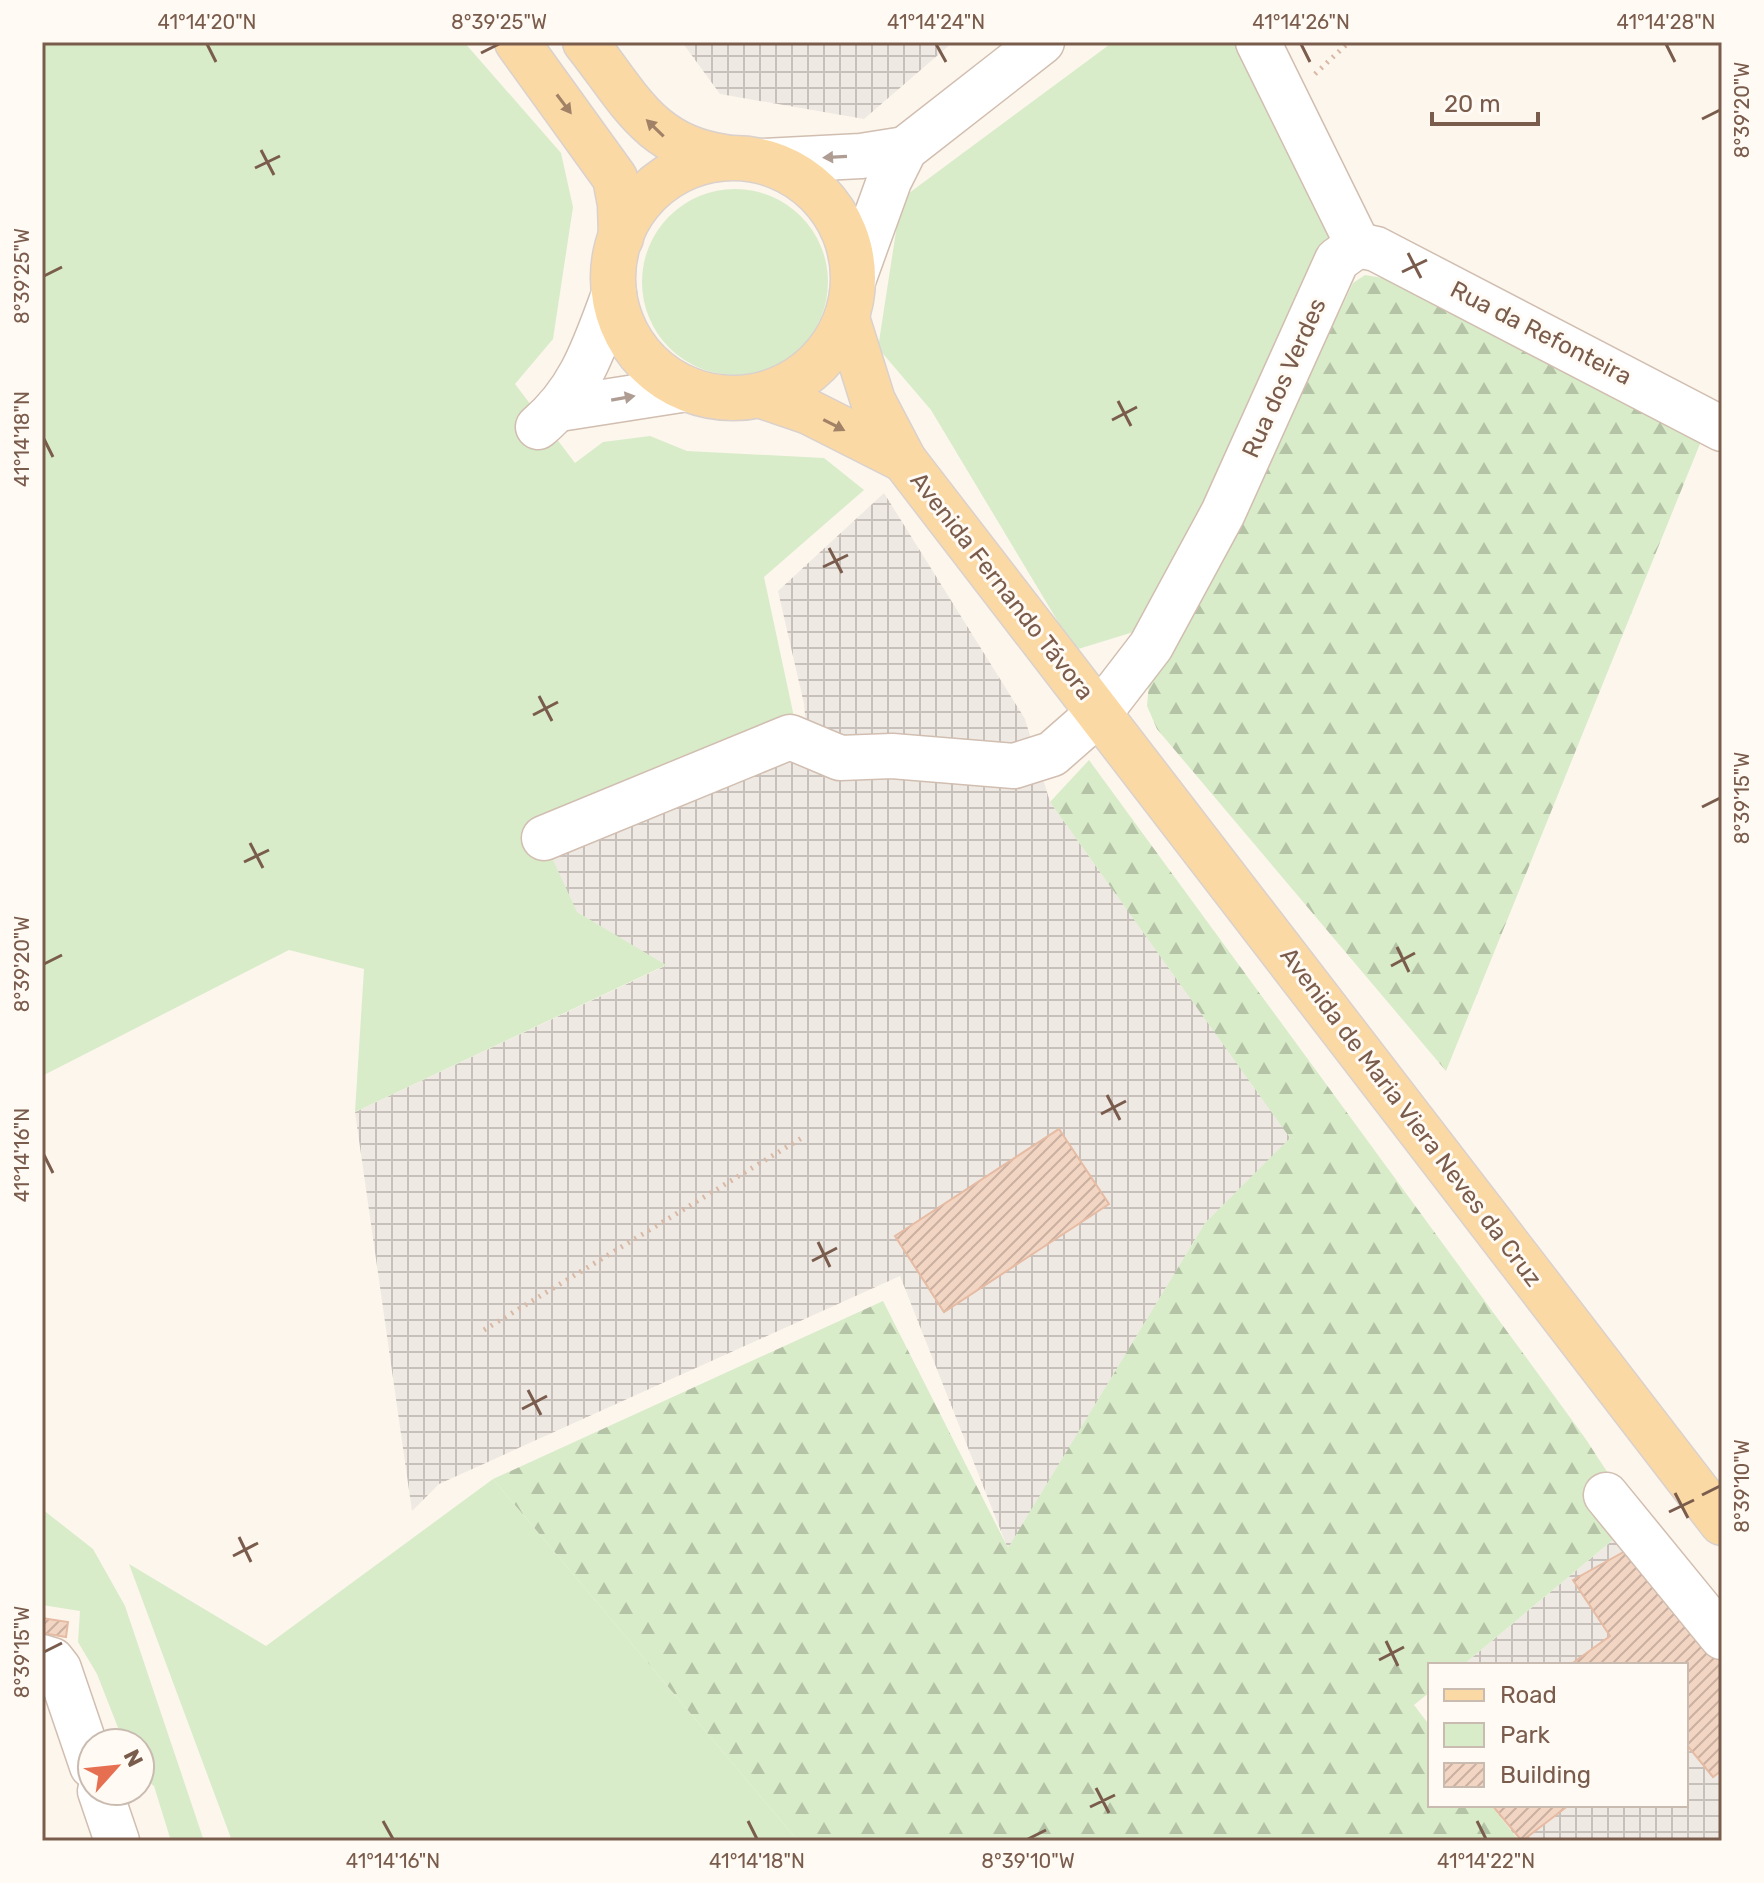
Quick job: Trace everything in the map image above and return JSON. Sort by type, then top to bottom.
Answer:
[{"type":"main road","points":[[517,42],[615,178],[621,238]]},
{"type":"main road","points":[[585,42],[662,136],[698,153],[745,159],[800,177],[829,204],[847,239],[851,298],[829,353],[799,380],[762,396],[722,398],[687,389],[650,365],[625,333],[614,294],[615,254],[629,217],[653,187],[687,166],[745,159]]},
{"type":"main road","name":"Avenida Fernando Távora","points":[[851,298],[873,401],[904,460],[1101,711]]},
{"type":"main road","name":"Avenida Fernando Távora","points":[[762,396],[809,412],[904,460]]},
{"type":"main road","name":"Avenida de Maria Viera Neves da Cruz","points":[[1101,711],[1722,1523]]},
{"type":"street","points":[[851,298],[889,181],[905,149],[1042,42]]},
{"type":"street","points":[[1258,42],[1358,245]]},
{"type":"street","points":[[745,159],[861,156],[905,149]]},
{"type":"street","name":"Rua da Refonteira","points":[[1358,245],[1376,249],[1722,429]]},
{"type":"street","name":"Rua dos Verdes","points":[[544,838],[790,737],[840,758],[892,756],[1014,766],[1052,754],[1101,711],[1151,646],[1223,513],[1337,260],[1358,245]]},
{"type":"street","points":[[614,294],[583,377],[549,418],[687,389]]},
{"type":"street","points":[[1606,1495],[1722,1637]]},
{"type":"street","points":[[42,1657],[52,1660],[59,1669],[72,1742]]},
{"type":"street","points":[[42,1700],[57,1708],[72,1742]]},
{"type":"street","points":[[105,1807],[117,1841]]},
{"type":"path","points":[[484,1330],[805,1136]]},
{"type":"shaded area","points":[[682,42],[953,42],[864,119],[720,94]]},
{"type":"shaded area","points":[[884,493],[1025,719],[1050,802],[1291,1138],[1205,1223],[1008,1549],[900,1276],[439,1484],[412,1511],[355,1112],[665,966],[559,901],[547,847],[809,756],[804,704],[778,591]]},
{"type":"shaded area","points":[[1638,1519],[1722,1635],[1722,1841],[1519,1841],[1493,1807],[1688,1807],[1688,1663],[1465,1663]]},
{"type":"green space","points":[[42,42],[464,42],[561,153],[573,207],[553,339],[515,384],[575,463],[603,442],[650,436],[687,451],[824,458],[864,490],[764,577],[794,717],[547,847],[577,912],[666,965],[355,1112],[364,969],[289,950],[42,1076]]},
{"type":"green space","points":[[1113,42],[1243,42],[1347,230],[1140,630],[1075,650],[931,410],[878,348],[901,199]]},
{"type":"green space","points":[[735,189],[771,196],[801,216],[821,246],[828,282],[821,318],[801,348],[771,368],[735,375],[699,368],[669,348],[649,318],[642,282],[649,246],[669,216],[699,196]]},
{"type":"green space","points":[[1365,275],[1383,278],[1706,429],[1446,1071],[1157,729],[1147,706],[1149,683],[1240,522],[1353,283]]},
{"type":"green space","points":[[1089,760],[1585,1438],[1638,1519],[1465,1663],[1428,1663],[1428,1694],[1414,1705],[1428,1723],[1428,1807],[1493,1807],[1519,1841],[798,1841],[493,1479],[883,1301],[1008,1548],[1205,1223],[1290,1138],[1050,802]]},
{"type":"green space","points":[[493,1479],[798,1841],[232,1841],[129,1564],[266,1646]]},
{"type":"green space","points":[[42,1509],[93,1549],[125,1606],[204,1841],[171,1841],[156,1792],[156,1727],[118,1727],[97,1674],[78,1642],[80,1611],[42,1605]]},
{"type":"building","points":[[1059,1129],[1109,1204],[944,1312],[895,1236]]},
{"type":"building","points":[[1629,1549],[1722,1662],[1722,1770],[1713,1777],[1688,1746],[1688,1663],[1573,1663],[1610,1636],[1573,1580]]},
{"type":"building","points":[[42,1618],[68,1622],[66,1637],[42,1633]]},
{"type":"building","points":[[1494,1807],[1566,1807],[1522,1841]]}]
